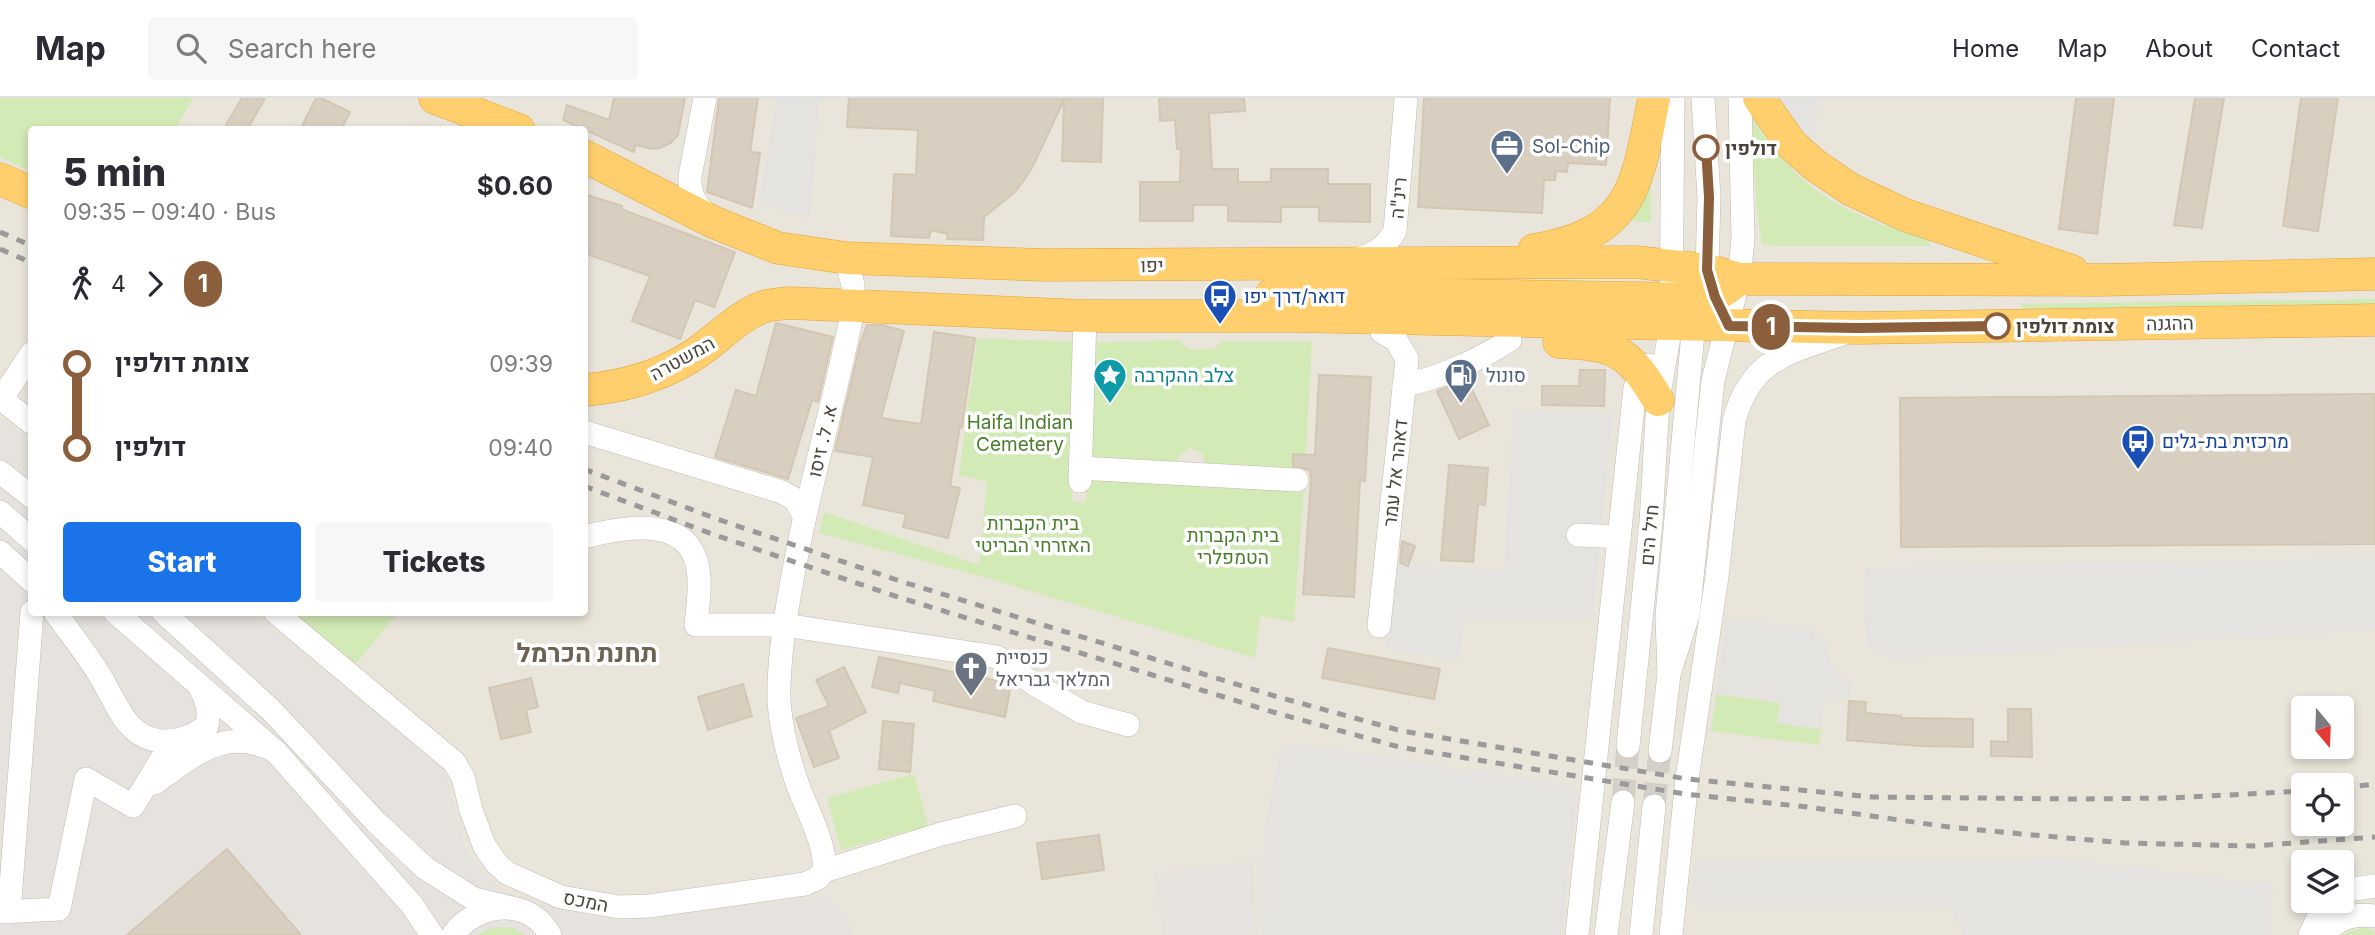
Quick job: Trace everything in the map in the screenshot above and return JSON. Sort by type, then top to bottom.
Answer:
[{"type":"highway","points":[[435,98],[508,126]]},
{"type":"highway","points":[[1456,262],[1545,248],[1578,239],[1606,225],[1629,198],[1640,167],[1654,98]]},
{"type":"highway","points":[[1759,98],[1793,145],[1825,173],[1850,189],[1905,215],[2100,280]]},
{"type":"highway","name":"יפו","points":[[589,161],[713,222],[778,248],[846,258],[1045,265],[1636,262],[1673,265],[1695,305]]},
{"type":"highway","points":[[0,180],[28,191]]},
{"type":"highway","points":[[770,305],[786,293],[790,282],[788,270],[778,248]]},
{"type":"highway","points":[[770,305],[854,304],[1085,316],[1293,316],[1695,305],[2100,280],[2375,274]]},
{"type":"highway","points":[[1085,316],[1111,305],[1330,293],[1695,305]]},
{"type":"highway","name":"המשטרה","points":[[588,390],[638,382],[661,372],[688,359],[754,311],[770,305]]},
{"type":"highway","name":"ההגנה","points":[[1695,305],[1729,326],[1859,328],[2375,320]]},
{"type":"highway","points":[[1293,316],[1382,332],[1596,344],[1614,349],[1650,387]]},
{"type":"street","points":[[705,98],[690,176],[690,189],[698,207],[713,222]]},
{"type":"street","name":"רינ\"ה","points":[[1340,263],[1378,251],[1387,245],[1395,231],[1406,98]]},
{"type":"street","points":[[1673,98],[1673,265]]},
{"type":"street","points":[[1695,305],[1709,197],[1703,98]]},
{"type":"street","points":[[1695,305],[1727,264],[1721,250],[1718,229],[1715,98]]},
{"type":"street","points":[[1577,935],[1635,388],[1650,387],[1695,305],[1743,239],[1740,98]]},
{"type":"street","name":"א. ל. זיסו","points":[[824,871],[824,853],[795,778],[779,705],[779,668],[804,516],[854,304],[853,285],[846,258]]},
{"type":"street","name":"חיל הים","points":[[1660,751],[1669,674],[1667,616],[1695,305],[1729,326],[1717,358],[1713,380],[1688,615],[1669,674]]},
{"type":"street","points":[[1085,316],[1080,476],[1297,480]]},
{"type":"street","points":[[1671,935],[1689,766],[1717,576],[1734,421],[1739,401],[1754,379],[1778,357],[1859,328]]},
{"type":"street","name":"דאהר אל עמר","points":[[1379,626],[1407,359],[1396,340],[1382,332]]},
{"type":"street","points":[[1404,385],[1417,383],[1490,353],[1510,340]]},
{"type":"street","points":[[28,359],[1,398],[28,419]]},
{"type":"street","name":"חיל הים","points":[[1628,747],[1651,523],[1650,387]]},
{"type":"street","points":[[588,433],[782,492],[796,500],[804,516]]},
{"type":"street","points":[[0,472],[28,494]]},
{"type":"street","points":[[782,492],[797,490],[813,479]]},
{"type":"street","points":[[0,512],[28,536]]},
{"type":"street","points":[[588,536],[626,527],[646,528],[672,534],[685,544],[695,556],[699,588],[696,625],[784,625],[997,657],[1034,684],[1082,712],[1128,725]]},
{"type":"street","points":[[1578,535],[1619,537]]},
{"type":"street","points":[[0,552],[28,577]]},
{"type":"street","points":[[32,616],[4,912],[59,909],[86,779],[133,806],[161,760],[207,726],[250,713],[266,715],[288,728]]},
{"type":"street","points":[[58,616],[98,673],[140,749],[143,765],[141,793]]},
{"type":"street","points":[[120,616],[276,752],[412,905],[432,935]]},
{"type":"street","points":[[167,616],[288,728],[376,822],[425,868],[474,899],[533,916],[547,928],[550,935]]},
{"type":"street","name":"המכס","points":[[280,616],[454,762],[463,777],[471,810],[490,854],[507,873],[561,897],[619,907],[649,906],[805,884],[818,878],[824,871],[942,834],[1015,816]]},
{"type":"street","points":[[199,685],[210,713],[207,726]]},
{"type":"street","points":[[130,728],[143,738],[171,741],[186,739]]},
{"type":"street","points":[[141,793],[215,744],[238,740],[253,741],[276,752]]},
{"type":"street","points":[[1606,935],[1623,802]]},
{"type":"street","points":[[1641,935],[1654,806]]},
{"type":"street","points":[[2354,889],[2375,886]]},
{"type":"street","points":[[453,935],[466,919],[481,911],[499,907],[516,909]]},
{"type":"street","points":[[2309,935],[2321,913]]},
{"type":"street","points":[[2323,935],[2341,919],[2364,914],[2375,916]]},
{"type":"shaded area","points":[[0,98],[2375,98],[2375,935],[0,935]]},
{"type":"shaded area","points":[[776,98],[820,98],[810,219],[759,202]]},
{"type":"shaded area","points":[[1773,98],[1819,98],[1814,149]]},
{"type":"shaded area","points":[[1513,411],[1613,414],[1593,618],[1465,618],[1459,662],[1385,648],[1392,565],[1504,571]]},
{"type":"shaded area","points":[[0,417],[28,437],[28,616],[256,616],[444,768],[464,845],[475,865],[505,892],[586,915],[620,920],[825,896],[846,915],[853,935],[0,935]]},
{"type":"shaded area","points":[[2375,558],[2375,630],[1892,659],[1868,648],[1864,614],[1865,568]]},
{"type":"shaded area","points":[[1727,619],[1815,627],[1814,637],[1825,639],[1830,661],[1842,678],[1852,682],[1850,699],[1825,697],[1821,729],[1777,723],[1780,702],[1716,694]]},
{"type":"shaded area","points":[[1292,743],[1578,787],[1561,935],[1261,935],[1264,831],[1279,756],[1283,746]]},
{"type":"shaded area","points":[[2066,859],[2273,885],[2272,935],[1964,935],[1949,906],[1695,905],[1694,862]]},
{"type":"shaded area","points":[[1253,861],[1257,935],[1163,935],[1154,873]]},
{"type":"green space","points":[[0,98],[193,98],[177,126],[28,126],[28,171],[0,157]]},
{"type":"green space","points":[[1751,117],[1789,166],[1827,198],[1872,220],[1929,240],[1930,246],[1762,244],[1757,212]]},
{"type":"green space","points":[[1651,180],[1651,222],[1629,221],[1627,219]]},
{"type":"green space","points":[[2375,299],[2375,310],[2022,312],[2021,304]]},
{"type":"green space","points":[[977,338],[1075,342],[1072,502],[1086,503],[1087,475],[1304,487],[1294,622],[1260,616],[1255,658],[980,576],[819,533],[824,512],[979,565],[987,482],[959,475]]},
{"type":"green space","points":[[1179,340],[1188,349],[1214,349],[1222,341],[1312,342],[1305,470],[1205,464],[1202,453],[1190,448],[1182,452],[1177,462],[1088,457],[1092,343]]},
{"type":"green space","points":[[291,616],[396,616],[353,667]]},
{"type":"green space","points":[[1716,694],[1780,703],[1778,723],[1821,729],[1819,745],[1711,731]]},
{"type":"green space","points":[[914,774],[928,826],[841,850],[827,798]]},
{"type":"green space","points":[[500,927],[513,928],[525,935],[477,935]]},
{"type":"green space","points":[[2364,927],[2372,930],[2375,935],[2340,935]]},
{"type":"building","points":[[242,98],[265,98],[249,126],[225,126]]},
{"type":"building","points":[[316,98],[350,112],[343,126],[302,126]]},
{"type":"building","points":[[614,98],[685,98],[678,135],[671,143],[660,148],[635,145],[634,152],[588,131],[588,126],[576,126],[563,120],[567,105],[609,120]]},
{"type":"building","points":[[719,98],[758,98],[750,152],[760,153],[752,208],[707,192]]},
{"type":"building","points":[[849,98],[1103,98],[1101,162],[1062,161],[1064,100],[1024,180],[1015,192],[984,217],[983,240],[947,239],[948,234],[931,230],[929,238],[891,236],[894,174],[916,175],[918,130],[847,127]]},
{"type":"building","points":[[1159,98],[1244,98],[1245,111],[1209,113],[1212,169],[1238,169],[1238,182],[1271,182],[1271,169],[1328,169],[1328,184],[1370,184],[1370,222],[1319,221],[1319,207],[1281,207],[1281,222],[1228,221],[1228,205],[1193,205],[1193,221],[1140,221],[1140,182],[1180,182],[1181,149],[1177,149],[1175,120],[1160,121]]},
{"type":"building","points":[[1424,98],[1610,98],[1606,165],[1568,163],[1567,172],[1556,171],[1555,180],[1544,180],[1542,213],[1418,207]]},
{"type":"building","points":[[2076,98],[2114,98],[2097,234],[2059,229]]},
{"type":"building","points":[[2195,98],[2224,98],[2202,228],[2174,225]]},
{"type":"building","points":[[2301,98],[2338,98],[2318,231],[2283,226]]},
{"type":"building","points":[[588,195],[622,206],[621,209],[735,252],[714,307],[695,300],[680,339],[632,321],[650,276],[588,254]]},
{"type":"building","points":[[776,323],[833,337],[818,402],[812,400],[788,479],[715,457],[736,390],[756,396]]},
{"type":"building","points":[[867,325],[883,325],[904,331],[881,418],[921,424],[934,332],[975,338],[950,486],[960,488],[948,538],[903,527],[906,514],[863,505],[873,457],[835,451],[860,344]]},
{"type":"building","points":[[1580,370],[1605,370],[1604,406],[1542,405],[1542,386],[1579,386]]},
{"type":"building","points":[[1319,375],[1371,377],[1365,481],[1360,480],[1354,597],[1303,594],[1311,480],[1310,470],[1293,466],[1293,454],[1315,455]]},
{"type":"building","name":"סונול","points":[[1467,379],[1489,425],[1459,439],[1437,391]]},
{"type":"building","name":"מרכזית בת-גלים","points":[[2375,394],[2375,544],[1901,547],[1900,398]]},
{"type":"building","points":[[1449,465],[1488,468],[1485,505],[1478,504],[1473,562],[1441,560]]},
{"type":"building","points":[[1402,541],[1415,546],[1408,566],[1400,563]]},
{"type":"building","points":[[1328,648],[1440,669],[1434,699],[1322,678]]},
{"type":"building","points":[[879,657],[1009,683],[1011,684],[1005,717],[933,701],[935,691],[900,683],[898,693],[872,687]]},
{"type":"building","points":[[844,667],[866,712],[829,731],[839,758],[814,767],[796,718],[829,706],[816,680]]},
{"type":"building","points":[[531,678],[538,707],[526,710],[531,732],[501,739],[489,688]]},
{"type":"building","points":[[743,684],[752,716],[708,730],[698,697]]},
{"type":"building","points":[[1849,701],[1866,702],[1865,713],[1901,718],[1973,719],[1973,747],[1847,740]]},
{"type":"building","points":[[2008,709],[2031,709],[2032,757],[1991,756],[1991,741],[2008,742]]},
{"type":"building","points":[[883,721],[914,724],[910,772],[879,769]]},
{"type":"building","points":[[1099,835],[1104,870],[1042,879],[1037,843]]},
{"type":"building","points":[[227,849],[301,935],[127,935]]},
{"type":"tunnel","points":[[1623,802],[1628,746]]},
{"type":"tunnel","points":[[1654,806],[1660,751]]},
{"type":"railway","points":[[0,232],[28,244]]},
{"type":"railway","points":[[0,249],[28,261]]},
{"type":"railway","points":[[588,471],[717,519],[903,582],[1278,697],[1402,731],[1687,779],[1872,797],[2171,798],[2291,792]]},
{"type":"railway","points":[[588,488],[712,534],[898,597],[1273,712],[1399,747],[1685,794],[2033,835],[2125,843],[2253,846],[2375,837]]},
{"type":"railway","points":[[2354,787],[2375,784]]},
{"type":"bus line","name":"1","points":[[1706,148],[1709,197],[1707,270],[1715,297],[1729,326],[1997,326]]},
{"type":"place","name":"דולפין","points":[[1706,148]]},
{"type":"place","name":"Sol-Chip","points":[[1507,176]]},
{"type":"place","name":"דואר/דרך יפו","points":[[1220,326]]},
{"type":"place","name":"צומת דולפין","points":[[1997,326]]},
{"type":"place","name":"צלב ההקרבה","points":[[1110,405]]},
{"type":"place","name":"סונול","points":[[1461,405]]},
{"type":"place","name":"מרכזית בת-גלים","points":[[2138,471]]},
{"type":"place","name":"כנסיית המלאך גבריאל","points":[[971,698]]},
{"type":"district","name":"תחנת הכרמל","points":[[587,653]]},
{"type":"park label","name":"Haifa Indian Cemetery","points":[[1020,433]]},
{"type":"park label","name":"בית הקברות האזרחי הבריטי","points":[[1033,534]]},
{"type":"park label","name":"בית הקברות הטמפלרי","points":[[1233,546]]}]
